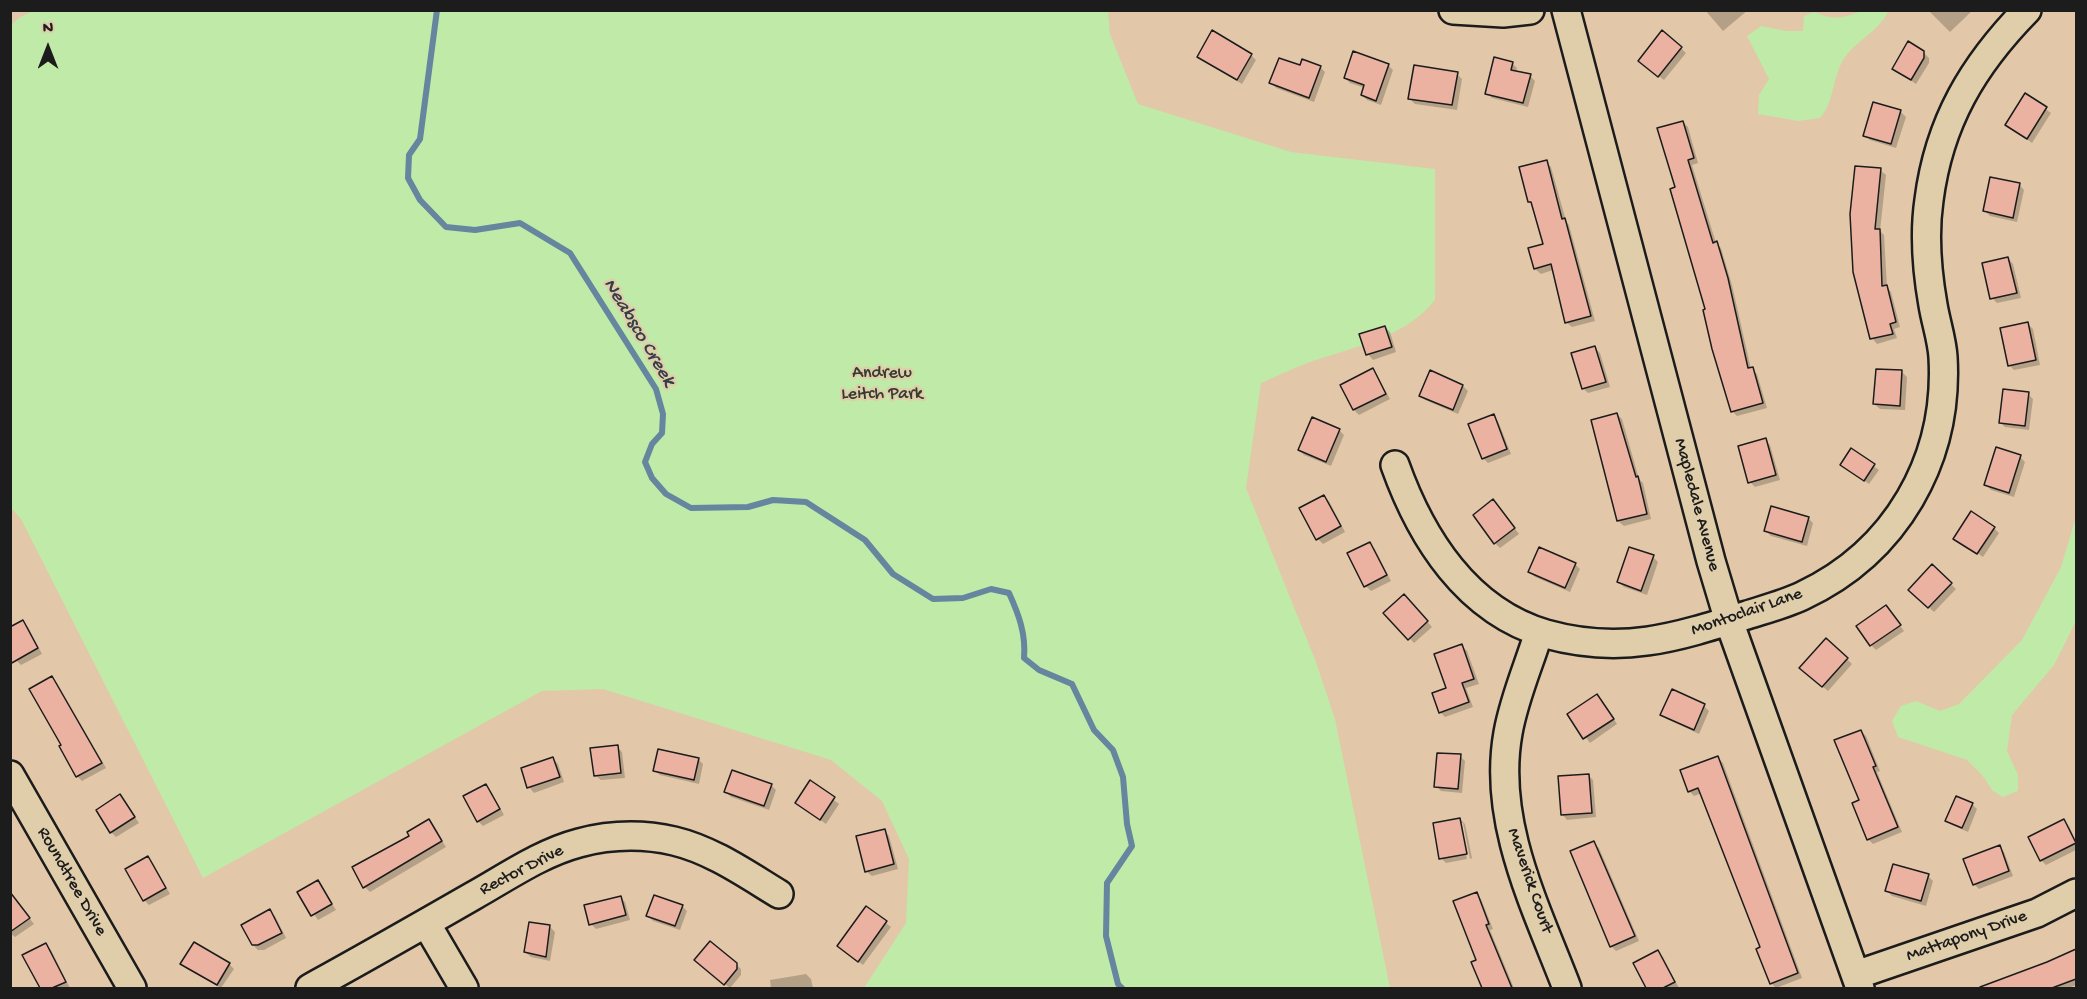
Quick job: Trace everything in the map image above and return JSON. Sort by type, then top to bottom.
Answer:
[{"type":"street","points":[[1454,10],[1503,13],[1530,10]]},
{"type":"street","name":"Mapledale Avenue","points":[[1566,10],[1711,561],[1729,621],[1858,982]]},
{"type":"street","name":"Montoclair Lane","points":[[1395,465],[1408,501],[1425,534],[1472,592],[1495,610],[1539,632],[1569,640],[1602,644],[1642,642],[1680,636],[1803,596],[1852,566],[1882,538],[1904,511],[1918,487],[1940,416],[1943,357],[1930,281],[1927,241],[1929,201],[1936,162],[1945,131],[1961,95],[1984,59],[2027,10]]},
{"type":"street","name":"Maverick Court","points":[[1539,632],[1508,732],[1504,787],[1513,842],[1567,988]]},
{"type":"street","name":"Roundtree Drive","points":[[10,775],[132,988]]},
{"type":"street","name":"Rector Drive","points":[[310,988],[552,853],[580,843],[606,838],[659,838],[689,846],[731,864],[779,894]]},
{"type":"street","name":"Mattapony Drive","points":[[1858,982],[2037,913],[2076,893]]},
{"type":"street","points":[[426,923],[464,988]]},
{"type":"green space","name":"Andrew Leitch Park","points":[[33,11],[1108,11],[1110,34],[1138,104],[1291,152],[1435,169],[1435,300],[1423,313],[1394,332],[1363,345],[1306,363],[1261,383],[1246,488],[1316,662],[1335,719],[1390,988],[864,988],[906,923],[909,859],[882,801],[831,760],[603,689],[542,691],[203,878],[21,519],[11,508],[10,26],[20,17]]},
{"type":"green space","points":[[1861,11],[1888,11],[1879,25],[1853,48],[1842,62],[1828,105],[1820,118],[1798,121],[1758,114],[1759,95],[1769,79],[1747,36],[1761,26],[1786,31],[1803,31],[1804,16],[1814,12],[1838,18]]},
{"type":"green space","points":[[2076,517],[2076,621],[2054,665],[2012,715],[2007,751],[2018,775],[2018,791],[2003,797],[1993,791],[1982,775],[1967,760],[1898,737],[1892,721],[1901,706],[1916,701],[1940,711],[1959,704],[2022,640],[2061,567]]},
{"type":"building","points":[[1212,30],[1252,54],[1237,80],[1197,57]]},
{"type":"building","points":[[1662,30],[1682,47],[1658,77],[1638,61]]},
{"type":"building","points":[[1908,41],[1924,51],[1924,58],[1911,80],[1892,69]]},
{"type":"building","points":[[1353,51],[1389,64],[1376,101],[1361,95],[1364,85],[1344,78]]},
{"type":"building","points":[[1494,57],[1513,62],[1511,70],[1531,74],[1523,103],[1485,94]]},
{"type":"building","points":[[1279,58],[1300,65],[1302,59],[1321,66],[1309,98],[1269,83]]},
{"type":"building","points":[[1414,65],[1458,72],[1452,105],[1408,99]]},
{"type":"building","points":[[2025,93],[2047,107],[2027,139],[2005,125]]},
{"type":"building","points":[[1873,102],[1901,110],[1891,144],[1863,136]]},
{"type":"building","points":[[1683,121],[1694,158],[1688,160],[1713,243],[1717,241],[1728,278],[1748,368],[1753,367],[1763,403],[1731,412],[1712,349],[1703,310],[1705,309],[1670,189],[1675,187],[1657,128]]},
{"type":"building","points":[[1547,160],[1591,316],[1565,323],[1551,264],[1534,269],[1528,248],[1543,244],[1531,202],[1528,202],[1519,167]]},
{"type":"building","points":[[1855,166],[1881,168],[1875,229],[1880,229],[1882,286],[1887,285],[1896,322],[1890,324],[1893,334],[1870,339],[1853,272],[1850,214]]},
{"type":"building","points":[[1990,177],[2020,183],[2013,218],[1983,211]]},
{"type":"building","points":[[2008,257],[2017,293],[1990,299],[1982,263]]},
{"type":"building","points":[[2028,322],[2036,360],[2008,366],[2000,328]]},
{"type":"building","points":[[1385,326],[1392,347],[1366,355],[1359,334]]},
{"type":"building","points":[[1595,346],[1606,382],[1582,389],[1571,353]]},
{"type":"building","points":[[1373,368],[1386,394],[1353,410],[1340,385]]},
{"type":"building","points":[[1876,369],[1902,370],[1900,406],[1873,404]]},
{"type":"building","points":[[1430,370],[1463,385],[1453,410],[1419,396]]},
{"type":"building","points":[[2003,389],[2029,392],[2025,426],[1999,423]]},
{"type":"building","points":[[1617,413],[1636,477],[1638,476],[1647,514],[1617,521],[1591,420]]},
{"type":"building","points":[[1494,414],[1507,449],[1482,459],[1468,424]]},
{"type":"building","points":[[1312,417],[1340,429],[1326,462],[1298,450]]},
{"type":"building","points":[[1766,438],[1776,475],[1748,483],[1738,446]]},
{"type":"building","points":[[1996,447],[2021,455],[2009,493],[1984,485]]},
{"type":"building","points":[[1851,448],[1875,464],[1864,481],[1840,465]]},
{"type":"building","points":[[1324,495],[1341,526],[1316,540],[1299,508]]},
{"type":"building","points":[[1493,499],[1515,528],[1494,544],[1473,515]]},
{"type":"building","points":[[1771,506],[1809,517],[1802,542],[1764,531]]},
{"type":"building","points":[[1971,511],[1995,527],[1977,554],[1953,539]]},
{"type":"building","points":[[1370,542],[1387,575],[1364,587],[1347,553]]},
{"type":"building","points":[[1539,547],[1576,563],[1565,588],[1528,572]]},
{"type":"building","points":[[1629,547],[1654,555],[1641,591],[1617,582]]},
{"type":"building","points":[[1932,564],[1952,583],[1928,608],[1908,590]]},
{"type":"building","points":[[1404,594],[1428,621],[1408,640],[1383,613]]},
{"type":"building","points":[[1886,605],[1901,625],[1870,646],[1856,626]]},
{"type":"building","points":[[23,620],[38,648],[10,664],[10,627]]},
{"type":"building","points":[[1826,638],[1848,658],[1822,687],[1799,668]]},
{"type":"building","points":[[1462,644],[1474,679],[1462,683],[1469,702],[1439,713],[1432,693],[1446,688],[1434,654]]},
{"type":"building","points":[[52,676],[102,763],[76,777],[59,746],[61,745],[29,689]]},
{"type":"building","points":[[1672,689],[1705,704],[1694,730],[1660,715]]},
{"type":"building","points":[[1597,694],[1614,719],[1583,739],[1567,714]]},
{"type":"building","points":[[1861,730],[1876,766],[1873,767],[1898,827],[1867,840],[1852,803],[1859,800],[1834,740]]},
{"type":"building","points":[[618,745],[621,773],[594,776],[590,748]]},
{"type":"building","points":[[658,749],[699,758],[694,780],[653,771]]},
{"type":"building","points":[[1437,753],[1461,754],[1458,789],[1434,787]]},
{"type":"building","points":[[1718,756],[1798,973],[1770,984],[1756,949],[1760,947],[1698,788],[1688,792],[1680,770]]},
{"type":"building","points":[[553,757],[560,777],[527,788],[521,768]]},
{"type":"building","points":[[732,770],[772,784],[764,806],[724,792]]},
{"type":"building","points":[[1589,774],[1592,813],[1561,815],[1558,776]]},
{"type":"building","points":[[810,780],[835,797],[820,820],[795,803]]},
{"type":"building","points":[[486,784],[500,809],[477,822],[463,796]]},
{"type":"building","points":[[120,794],[135,817],[110,833],[96,810]]},
{"type":"building","points":[[1956,796],[1973,803],[1962,828],[1945,821]]},
{"type":"building","points":[[1460,818],[1467,854],[1439,859],[1433,823]]},
{"type":"building","points":[[429,819],[442,841],[363,888],[352,867],[409,836],[407,832]]},
{"type":"building","points":[[2064,819],[2076,843],[2040,861],[2028,837]]},
{"type":"building","points":[[885,829],[894,864],[865,872],[856,836]]},
{"type":"building","points":[[1594,841],[1635,936],[1610,947],[1570,851]]},
{"type":"building","points":[[2000,845],[2009,871],[1973,885],[1963,859]]},
{"type":"building","points":[[148,856],[166,888],[143,901],[125,869]]},
{"type":"building","points":[[1893,864],[1929,874],[1921,901],[1885,891]]},
{"type":"building","points":[[318,880],[332,904],[311,916],[297,892]]},
{"type":"building","points":[[10,892],[30,918],[10,932]]},
{"type":"building","points":[[1477,892],[1489,924],[1486,925],[1512,988],[1482,988],[1471,962],[1476,960],[1453,901]]},
{"type":"building","points":[[654,895],[683,905],[675,926],[646,916]]},
{"type":"building","points":[[621,896],[626,915],[589,925],[584,905]]},
{"type":"building","points":[[866,906],[887,921],[858,962],[837,946]]},
{"type":"building","points":[[270,909],[282,933],[258,945],[252,945],[241,925]]},
{"type":"building","points":[[529,922],[550,925],[546,957],[524,952]]},
{"type":"building","points":[[710,941],[737,963],[737,969],[724,985],[694,960]]},
{"type":"building","points":[[194,942],[230,963],[217,985],[180,964]]},
{"type":"building","points":[[46,943],[66,982],[52,988],[40,988],[22,955]]},
{"type":"building","points":[[2076,949],[2076,979],[2052,988],[1980,988],[2047,962]]},
{"type":"building","points":[[1658,950],[1675,982],[1663,988],[1646,988],[1633,963]]},
{"type":"waterway","name":"Neabsco Creek","points":[[437,10],[420,139],[409,155],[408,178],[420,200],[446,227],[475,230],[520,223],[570,253],[656,389],[663,414],[662,433],[652,444],[645,462],[652,478],[666,494],[691,508],[748,507],[773,500],[806,502],[865,540],[893,574],[933,599],[963,598],[991,589],[1009,593],[1021,625],[1024,658],[1039,670],[1072,684],[1094,730],[1113,750],[1123,777],[1127,824],[1132,846],[1107,883],[1106,936],[1118,984],[1122,988]]}]
